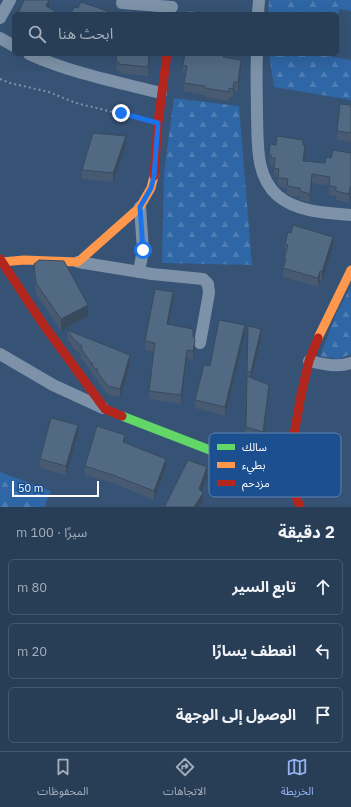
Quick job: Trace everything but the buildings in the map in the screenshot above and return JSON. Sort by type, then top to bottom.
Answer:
[{"type":"street","points":[[0,18],[10,0]]},
{"type":"street","points":[[258,12],[259,0]]},
{"type":"street","points":[[122,3],[172,7]]},
{"type":"street","points":[[0,38],[12,45]]},
{"type":"street","points":[[34,56],[57,66],[77,66],[161,93]]},
{"type":"street","points":[[78,262],[140,207],[151,188],[154,176],[161,93],[167,56]]},
{"type":"street","points":[[257,56],[257,137],[259,161],[266,181],[278,196],[285,201],[302,208],[319,212],[351,215]]},
{"type":"street","points":[[139,272],[143,250],[140,207]]},
{"type":"street","points":[[1,261],[24,260],[78,262],[139,272],[198,278],[206,281],[209,293],[200,343]]},
{"type":"street","points":[[1,261],[51,335],[106,409]]},
{"type":"street","points":[[294,433],[308,361],[351,270]]},
{"type":"street","points":[[0,354],[53,385],[106,409],[209,450]]},
{"type":"street","points":[[308,361],[330,365],[344,365],[351,362]]},
{"type":"street","points":[[296,497],[300,507]]},
{"type":"path","points":[[0,79],[10,83],[49,92],[76,103],[158,123]]},
{"type":"green space","points":[[269,0],[351,0],[351,11],[339,9],[338,12],[268,12]]},
{"type":"green space","points":[[269,56],[332,56],[351,60],[351,100],[274,87]]},
{"type":"green space","points":[[174,98],[239,106],[252,265],[162,263],[164,172]]},
{"type":"green space","points":[[351,286],[351,354],[338,359],[320,356],[336,314]]},
{"type":"green space","points":[[0,472],[51,491],[44,507],[0,507]]},
{"type":"traffic: fast","points":[[122,416],[209,450]]},
{"type":"traffic: slow","points":[[2,262],[24,260],[78,262],[140,207],[151,188],[154,176]]},
{"type":"traffic: slow","points":[[318,338],[351,270]]},
{"type":"traffic: jam","points":[[154,176],[158,123],[167,56]]},
{"type":"traffic: jam","points":[[0,259],[43,324],[105,409],[122,416]]},
{"type":"traffic: jam","points":[[294,433],[309,361],[318,338]]},
{"type":"traffic: jam","points":[[296,497],[300,507]]},
{"type":"route","points":[[121,113],[158,123],[154,176],[151,188],[140,207],[143,250]]}]
